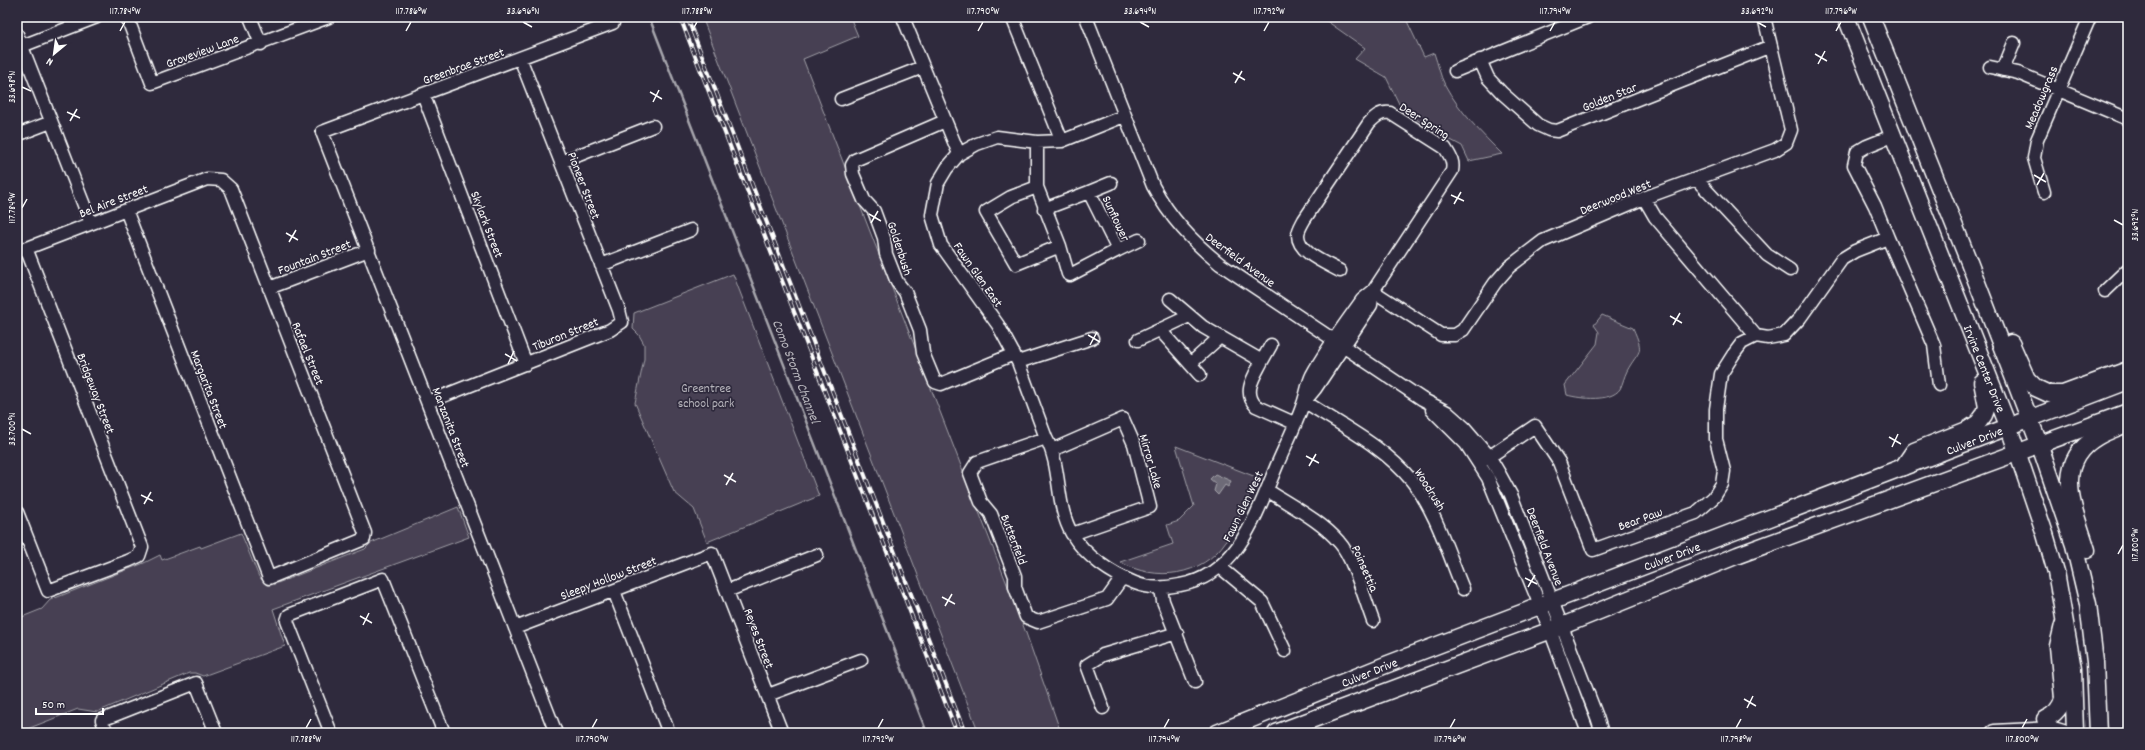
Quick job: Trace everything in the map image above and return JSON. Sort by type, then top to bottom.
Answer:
[{"type":"main road","name":"Irvine Center Drive","points":[[1846,17],[2009,428],[2049,545],[2065,618],[2073,669],[2075,725]]},
{"type":"main road","name":"Irvine Center Drive","points":[[1872,17],[2040,446],[2074,545],[2088,604],[2093,651],[2098,733]]},
{"type":"main road","points":[[1969,262],[1982,268],[2027,379],[2036,388],[2049,394],[2063,394],[2128,370]]},
{"type":"main road","points":[[1903,467],[1914,451],[1967,430],[1978,423],[1984,415],[1987,407],[1987,399],[1981,385],[1984,366]]},
{"type":"main road","name":"Culver Drive","points":[[1217,733],[1388,664],[2030,420],[2128,381]]},
{"type":"main road","name":"Culver Drive","points":[[1276,733],[1556,628],[1738,555],[2040,446],[2128,412]]},
{"type":"main road","points":[[2093,651],[2094,585],[2087,549],[2074,507],[2070,485],[2070,473],[2073,461],[2081,449],[2097,437],[2128,423]]},
{"type":"main road","points":[[1738,555],[1756,524]]},
{"type":"main road","points":[[2045,719],[2053,716],[2062,703],[2063,698],[2058,646],[2065,618]]},
{"type":"main road","points":[[2075,725],[2086,724],[2088,733]]},
{"type":"main road","points":[[1994,733],[2053,730],[2063,733]]},
{"type":"street","points":[[22,46],[97,17]]},
{"type":"street","name":"Groveview Lane","points":[[127,17],[152,83],[261,44],[329,17]]},
{"type":"street","points":[[250,17],[261,44]]},
{"type":"street","points":[[1012,17],[1062,141]]},
{"type":"street","name":"Deerfield Avenue","points":[[1086,17],[1153,186],[1181,229],[1198,246],[1220,264],[1422,399],[1447,412],[1464,427],[1511,496],[1546,604],[1597,717],[1602,733]]},
{"type":"street","points":[[1455,71],[1588,17]]},
{"type":"street","name":"Deerwood West","points":[[1373,291],[1441,335],[1455,335],[1463,330],[1495,283],[1509,267],[1543,241],[1644,198],[1697,180],[1775,150],[1786,143],[1791,130],[1764,17]]},
{"type":"street","name":"Meadowgrass","points":[[2044,192],[2034,158],[2037,140],[2060,90],[2090,17]]},
{"type":"street","points":[[904,20],[959,154]]},
{"type":"street","name":"Greenbrae Street","points":[[322,132],[613,23]]},
{"type":"street","points":[[17,34],[91,223]]},
{"type":"street","points":[[2003,70],[2014,43]]},
{"type":"street","name":"Golden Star","points":[[1480,60],[1488,78],[1502,93],[1538,125],[1549,130],[1557,130],[1771,46]]},
{"type":"street","name":"Pioneer Street","points":[[520,58],[619,310],[622,322]]},
{"type":"street","points":[[841,99],[924,66]]},
{"type":"street","points":[[1990,67],[2018,73],[2128,119]]},
{"type":"street","name":"Skylark Street","points":[[423,94],[526,364]]},
{"type":"street","name":"Deer Spring","points":[[1340,271],[1309,253],[1300,244],[1298,233],[1304,220],[1369,123],[1375,116],[1383,113],[1390,113],[1445,148],[1451,157],[1453,165],[1452,171],[1373,291],[1362,300],[1340,343]]},
{"type":"street","name":"Fawn Glen East","points":[[1046,438],[1016,358],[998,324],[941,245],[932,215],[938,183],[947,168],[959,154],[977,144],[997,137],[1037,142],[1062,141],[1124,116]]},
{"type":"street","name":"Goldenbush","points":[[945,121],[854,160],[852,166],[853,174],[864,200],[874,211],[886,242],[886,254],[896,282],[905,292],[920,330],[923,353],[934,382],[940,384],[1016,358]]},
{"type":"street","points":[[17,135],[51,122]]},
{"type":"street","points":[[561,162],[653,126]]},
{"type":"street","name":"Manzanita Street","points":[[322,132],[556,733]]},
{"type":"street","points":[[1892,136],[1867,146],[1858,152],[1854,165],[1875,206],[1934,345],[1939,385]]},
{"type":"street","points":[[1037,142],[1037,188],[1044,209],[1060,246],[1016,264],[986,212],[1022,191],[1037,188]]},
{"type":"street","name":"Bel Aire Street","points":[[22,250],[207,179],[221,180]]},
{"type":"street","name":"Rafael Street","points":[[221,180],[231,189],[365,533],[364,539]]},
{"type":"street","points":[[1697,180],[1767,255],[1790,270]]},
{"type":"street","points":[[1089,192],[1111,183]]},
{"type":"street","name":"Sunflower","points":[[1044,209],[1089,192],[1118,250],[1069,274],[1060,246]]},
{"type":"street","points":[[1644,198],[1655,217],[1756,336],[1768,338],[1784,335],[1800,318],[1842,259],[1854,251],[1888,238]]},
{"type":"street","name":"Margarita Street","points":[[126,210],[269,578],[364,539]]},
{"type":"street","points":[[601,265],[691,230]]},
{"type":"street","points":[[1118,250],[1139,240]]},
{"type":"street","name":"Bridgeway Street","points":[[17,512],[48,591],[139,556],[142,547],[22,250]]},
{"type":"street","name":"Fountain Street","points":[[269,288],[369,250]]},
{"type":"street","points":[[2105,291],[2128,269]]},
{"type":"street","points":[[1170,299],[1189,316],[1220,337],[1262,361]]},
{"type":"street","points":[[1138,340],[1189,316]]},
{"type":"street","name":"Tiburon Street","points":[[428,402],[610,330],[622,322]]},
{"type":"street","points":[[1160,330],[1200,375]]},
{"type":"street","name":"Bear Paw","points":[[1485,459],[1535,426],[1559,462],[1593,550],[1696,513],[1714,497],[1722,484],[1724,471],[1716,439],[1716,409],[1722,374],[1742,343],[1756,336]]},
{"type":"street","points":[[1190,364],[1220,337]]},
{"type":"street","points":[[1016,358],[1092,338]]},
{"type":"street","name":"Fawn Glen West","points":[[1046,438],[1052,450],[1065,518],[1072,534],[1085,550],[1122,578],[1139,584],[1161,588],[1192,583],[1207,576],[1220,567],[1233,554],[1267,490],[1304,401],[1315,390],[1340,343]]},
{"type":"street","points":[[1270,345],[1250,385],[1250,397],[1256,406],[1294,423]]},
{"type":"street","name":"Woodrush","points":[[1304,401],[1384,453],[1413,482],[1427,503],[1463,589]]},
{"type":"street","name":"Mirror Lake","points":[[1052,450],[1123,419],[1134,444],[1150,506],[1072,534]]},
{"type":"street","name":"Butterfield","points":[[1046,438],[977,462],[970,473],[981,502],[991,514],[1015,576],[1015,587],[1026,617],[1038,622],[1107,599],[1122,578]]},
{"type":"street","name":"Poinsettia","points":[[1267,490],[1326,528],[1340,542],[1350,558],[1373,621]]},
{"type":"street","name":"Sleepy Hollow Street","points":[[515,628],[712,553]]},
{"type":"street","name":"Reyes Street","points":[[712,553],[782,733]]},
{"type":"street","points":[[727,591],[817,555]]},
{"type":"street","points":[[1220,567],[1262,602],[1285,651]]},
{"type":"street","points":[[331,733],[287,620],[289,615],[383,579],[444,733]]},
{"type":"street","points":[[1161,588],[1163,601],[1177,633],[1195,682]]},
{"type":"street","points":[[614,591],[669,733]]},
{"type":"street","name":"Deerfield Avenue","points":[[1556,628],[1588,733]]},
{"type":"street","points":[[1103,708],[1087,665],[1103,655],[1177,633]]},
{"type":"street","points":[[768,695],[861,660]]},
{"type":"street","points":[[106,733],[102,720],[196,683],[216,733]]},
{"type":"green space","points":[[702,17],[850,17],[858,36],[803,59],[1026,633],[1061,733],[979,733]]},
{"type":"green space","points":[[1321,17],[1405,17],[1424,57],[1434,53],[1443,81],[1457,104],[1502,154],[1469,161],[1462,146],[1441,135],[1402,110],[1386,77],[1355,59],[1365,48]]},
{"type":"green space","name":"Greentree school park","points":[[733,274],[819,496],[707,542],[694,509],[674,492],[635,403],[644,359],[644,344],[639,335],[633,329],[634,313]]},
{"type":"green space","points":[[1602,315],[1633,328],[1639,343],[1639,351],[1627,371],[1620,389],[1616,393],[1603,398],[1580,398],[1567,395],[1565,385],[1597,344],[1599,332],[1594,325]]},
{"type":"green space","points":[[1176,446],[1256,477],[1231,534],[1216,553],[1191,569],[1163,574],[1148,572],[1120,562],[1173,544],[1167,525],[1179,521],[1194,506]]},
{"type":"green space","points":[[458,507],[469,537],[273,609],[285,646],[203,676],[195,673],[189,673],[97,712],[78,709],[17,733],[17,619],[42,609],[50,600],[144,563],[160,555],[162,560],[200,546],[201,548],[241,533],[259,577],[266,583],[275,584],[365,549],[371,543]]},
{"type":"shaded area","points":[[1215,474],[1231,481],[1228,487],[1225,485],[1218,495],[1214,491],[1216,484],[1210,479]]},
{"type":"waterway","name":"Como Storm Channel","points":[[649,17],[927,733]]},
{"type":"railway","points":[[680,17],[957,733]]},
{"type":"railway","points":[[687,17],[965,733]]}]
